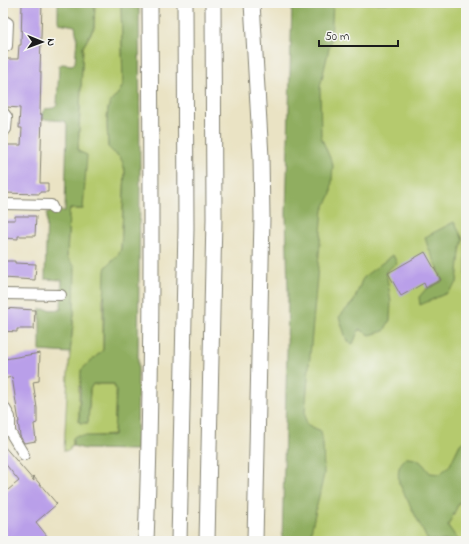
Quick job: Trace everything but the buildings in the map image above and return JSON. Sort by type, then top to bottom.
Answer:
[{"type":"highway","points":[[146,541],[149,472],[151,332],[150,3]]},
{"type":"highway","points":[[179,541],[186,229],[185,3]]},
{"type":"highway","points":[[207,541],[214,219],[213,3]]},
{"type":"highway","points":[[252,3],[261,157],[262,217],[256,541]]},
{"type":"street","points":[[3,20],[8,23],[7,46],[3,48]]},
{"type":"street","points":[[3,112],[7,117],[6,129],[3,133]]},
{"type":"street","points":[[3,204],[51,206],[53,209]]},
{"type":"street","points":[[3,294],[61,295]]},
{"type":"street","points":[[3,405],[10,417],[10,432],[24,455]]},
{"type":"green space","points":[[58,3],[95,3],[94,27],[83,47],[78,151],[87,155],[83,209],[70,209],[69,212],[67,257],[75,267],[74,314],[70,353],[40,351],[40,309],[61,310],[62,280],[45,279],[47,212],[65,211],[67,124],[64,121],[42,119],[42,113],[45,109],[54,108],[57,105],[59,66],[62,64],[72,65],[75,63],[77,38],[75,26],[59,23]]},
{"type":"green space","points":[[95,3],[121,3],[123,85],[119,93],[108,107],[107,124],[108,147],[121,158],[125,172],[121,249],[118,255],[112,260],[103,299],[103,350],[79,387],[79,422],[88,423],[90,389],[93,384],[114,384],[116,391],[114,435],[73,438],[73,446],[70,446],[70,450],[64,451],[68,374],[74,314],[67,257],[69,212],[70,209],[83,209],[78,151],[83,47],[94,28]]},
{"type":"green space","points":[[121,3],[139,3],[140,182],[137,450],[85,449],[73,446],[73,438],[75,436],[114,435],[116,391],[114,384],[93,384],[90,389],[88,423],[80,423],[79,421],[81,370],[103,350],[105,271],[106,267],[118,255],[121,249],[125,172],[121,159],[108,147],[107,124],[108,107],[123,85]]},
{"type":"green space","points":[[292,3],[333,3],[331,40],[320,87],[321,137],[333,165],[331,194],[323,210],[305,412],[306,424],[321,431],[324,474],[309,541],[282,541],[288,292],[286,213]]},
{"type":"green space","points":[[299,3],[466,3],[466,541],[288,541]]},
{"type":"green space","points":[[454,222],[463,239],[460,252],[457,283],[447,293],[420,305],[419,297],[426,289],[442,281],[441,275],[428,248],[425,237]]},
{"type":"green space","points":[[393,255],[397,263],[386,271],[391,302],[390,320],[384,331],[370,335],[359,329],[353,344],[347,341],[339,317],[354,301],[362,280],[366,275]]},
{"type":"green space","points":[[466,440],[466,496],[459,503],[448,526],[459,541],[428,541],[399,483],[398,472],[406,458],[418,460],[430,473],[440,474],[450,465],[460,444]]},
{"type":"water","points":[[466,337],[466,371],[464,371],[461,350]]}]
